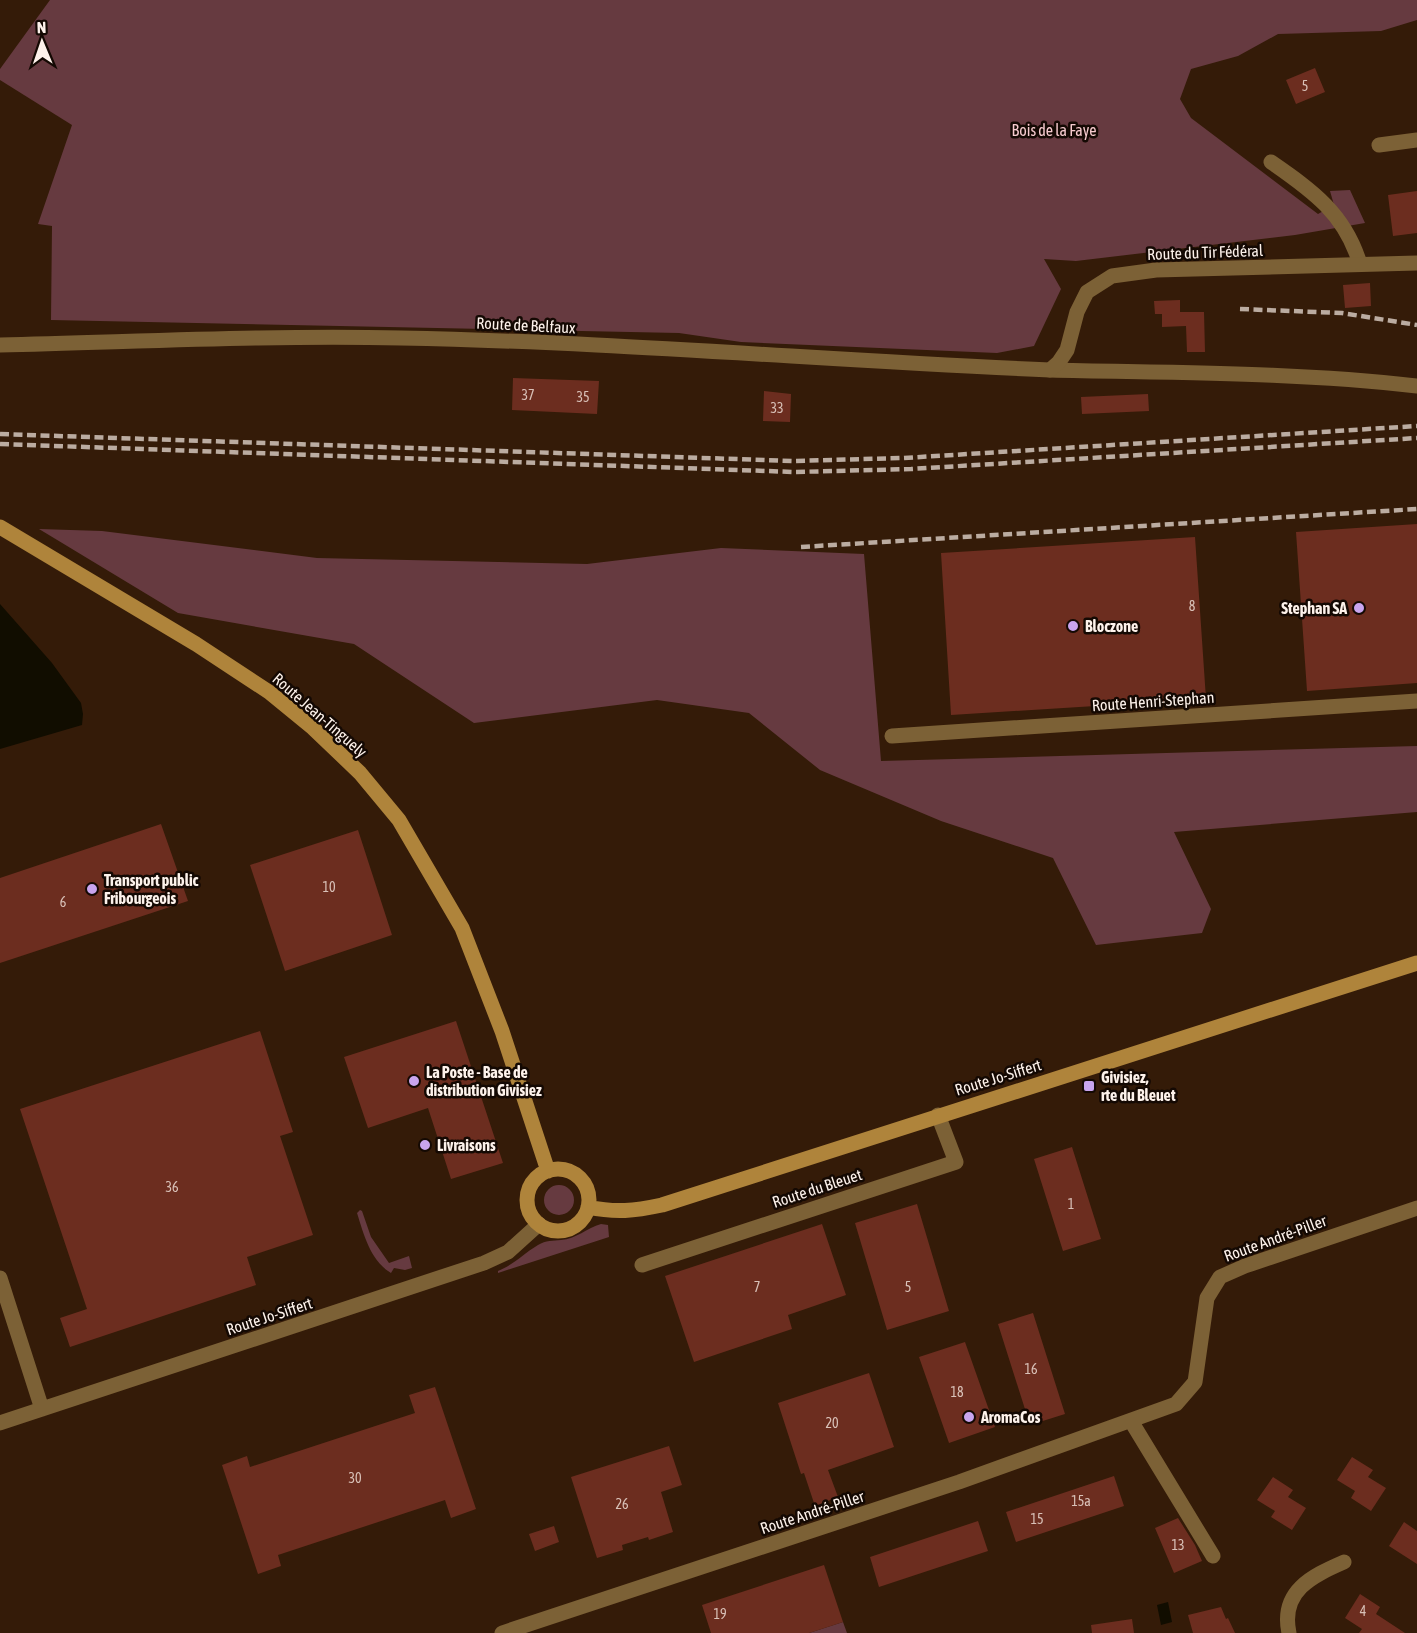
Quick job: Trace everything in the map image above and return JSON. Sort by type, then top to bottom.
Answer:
[{"type":"main road","name":"Route Jean-Tinguely","points":[[0,526],[196,644],[269,692],[313,728],[360,773],[399,820],[462,928],[502,1031],[548,1171]]},
{"type":"main road","name":"Route Jo-Siffert","points":[[588,1207],[630,1212],[662,1205],[1417,963]]},
{"type":"main road","points":[[548,1171],[568,1171],[578,1176],[585,1185],[588,1207],[585,1216],[578,1224],[558,1231],[548,1230],[538,1224],[532,1216],[527,1196],[537,1178],[548,1171]]},
{"type":"street","points":[[1378,144],[1417,140]]},
{"type":"street","points":[[1270,162],[1313,192],[1332,212],[1349,235],[1360,264]]},
{"type":"street","name":"Route du Tir Fédéral","points":[[1050,370],[1067,350],[1077,312],[1087,292],[1112,276],[1156,270],[1417,262]]},
{"type":"street","name":"Route de Belfaux","points":[[0,345],[292,337],[399,338],[664,349],[1050,370],[1255,375],[1417,386]]},
{"type":"street","name":"Route Henri-Stephan","points":[[892,736],[1417,701]]},
{"type":"street","name":"Route du Bleuet","points":[[642,1265],[956,1162],[938,1115]]},
{"type":"street","name":"Route André-Piller","points":[[502,1633],[959,1482],[1176,1404],[1195,1382],[1207,1298],[1220,1277],[1245,1266],[1417,1208]]},
{"type":"street","name":"Route Jo-Siffert","points":[[0,1423],[484,1263],[508,1252],[538,1224]]},
{"type":"street","points":[[0,1278],[42,1409]]},
{"type":"street","points":[[1131,1420],[1213,1556]]},
{"type":"street","points":[[1288,1633],[1287,1616],[1294,1592],[1317,1574],[1344,1562]]},
{"type":"green space","name":"Bois de la Faye","points":[[50,0],[1417,0],[1417,20],[1381,31],[1278,34],[1238,56],[1191,69],[1180,99],[1191,118],[1318,214],[1334,205],[1330,191],[1350,190],[1365,223],[1295,235],[1076,261],[1044,259],[1061,289],[1034,346],[997,353],[741,342],[679,333],[51,320],[52,226],[38,224],[72,125],[0,80],[0,69]]},
{"type":"green space","points":[[39,529],[102,531],[317,558],[587,564],[721,548],[864,554],[881,761],[1417,746],[1417,812],[1174,832],[1211,909],[1202,933],[1096,945],[1053,858],[941,821],[820,770],[749,713],[657,700],[474,723],[354,644],[178,613]]},
{"type":"green space","points":[[559,1185],[570,1189],[574,1200],[570,1211],[559,1215],[548,1211],[544,1200],[548,1189]]},
{"type":"green space","points":[[360,1210],[371,1237],[389,1263],[409,1256],[412,1268],[405,1270],[394,1268],[391,1273],[384,1268],[373,1254],[362,1230],[357,1213]]},
{"type":"green space","points":[[601,1224],[608,1225],[609,1237],[498,1273],[541,1243],[572,1238]]},
{"type":"green space","points":[[843,1622],[847,1633],[809,1633]]},
{"type":"shaded area","points":[[0,604],[52,663],[81,703],[82,725],[0,749]]},
{"type":"shaded area","points":[[1168,1602],[1172,1622],[1161,1625],[1157,1605]]},
{"type":"building","points":[[1315,68],[1325,92],[1296,104],[1286,80]]},
{"type":"building","points":[[1417,191],[1417,233],[1393,236],[1388,195]]},
{"type":"building","points":[[1370,283],[1371,306],[1345,308],[1343,285]]},
{"type":"building","points":[[1180,300],[1180,312],[1204,312],[1205,352],[1187,352],[1186,326],[1162,327],[1162,314],[1155,314],[1154,301]]},
{"type":"building","points":[[513,378],[599,381],[597,414],[512,410]]},
{"type":"building","points":[[764,391],[791,394],[790,422],[763,421]]},
{"type":"building","points":[[1148,394],[1149,411],[1082,414],[1081,397]]},
{"type":"building","name":"Stephan SA","points":[[1417,524],[1417,683],[1307,691],[1296,532]]},
{"type":"building","name":"Bloczone","points":[[1195,537],[1206,699],[951,715],[941,553]]},
{"type":"building","name":"Transport public Fribourgeois","points":[[161,824],[188,901],[0,963],[0,878]]},
{"type":"building","points":[[358,830],[392,935],[285,971],[250,865]]},
{"type":"building","name":"La Poste - Base de distribution Givisiez","points":[[456,1021],[503,1163],[451,1179],[428,1108],[368,1128],[344,1057]]},
{"type":"building","points":[[260,1031],[293,1132],[280,1136],[313,1235],[247,1257],[256,1285],[70,1347],[60,1318],[87,1309],[20,1109]]},
{"type":"building","points":[[1072,1147],[1101,1239],[1063,1251],[1034,1159]]},
{"type":"building","points":[[917,1204],[949,1311],[887,1330],[855,1223]]},
{"type":"building","points":[[822,1224],[846,1295],[788,1315],[792,1329],[694,1362],[665,1276]]},
{"type":"building","points":[[1033,1313],[1065,1414],[1030,1425],[998,1324]]},
{"type":"building","points":[[965,1342],[995,1427],[949,1443],[919,1357]]},
{"type":"building","points":[[869,1373],[894,1447],[828,1470],[838,1497],[815,1506],[804,1473],[801,1474],[778,1403]]},
{"type":"building","points":[[435,1387],[476,1509],[451,1518],[445,1500],[278,1555],[281,1566],[258,1574],[222,1465],[247,1456],[250,1467],[415,1413],[409,1395]]},
{"type":"building","points":[[669,1446],[682,1485],[661,1492],[673,1532],[649,1540],[648,1537],[622,1545],[623,1550],[597,1558],[571,1477]]},
{"type":"building","points":[[1352,1457],[1373,1470],[1368,1477],[1386,1488],[1371,1511],[1351,1498],[1355,1491],[1337,1480]]},
{"type":"building","points":[[1114,1476],[1124,1506],[1016,1542],[1006,1512]]},
{"type":"building","points":[[1273,1477],[1293,1490],[1288,1497],[1306,1508],[1292,1530],[1271,1517],[1275,1511],[1257,1500]]},
{"type":"building","points":[[1178,1518],[1202,1561],[1174,1573],[1155,1528]]},
{"type":"building","points":[[978,1521],[988,1551],[879,1587],[870,1557]]},
{"type":"building","points":[[1404,1522],[1417,1531],[1417,1564],[1389,1546]]},
{"type":"building","points":[[554,1526],[559,1542],[535,1551],[529,1534]]},
{"type":"building","points":[[824,1565],[843,1622],[809,1633],[711,1633],[702,1605]]},
{"type":"building","points":[[1360,1594],[1380,1607],[1376,1614],[1405,1633],[1359,1633],[1362,1629],[1345,1618]]},
{"type":"building","points":[[1221,1607],[1235,1633],[1193,1633],[1188,1615]]},
{"type":"building","points":[[1132,1619],[1134,1633],[1092,1633],[1091,1625]]},
{"type":"railway","points":[[1240,309],[1342,313],[1417,325]]},
{"type":"railway","points":[[0,434],[793,461],[904,458],[1417,426]]},
{"type":"railway","points":[[0,444],[795,472],[911,469],[1417,438]]},
{"type":"railway","points":[[801,547],[1417,509]]},
{"type":"place","name":"Stephan SA","points":[[1359,608]]},
{"type":"place","name":"Bloczone","points":[[1073,626]]},
{"type":"place","name":"Transport public Fribourgeois","points":[[92,889]]},
{"type":"place","name":"La Poste - Base de distribution Givisiez","points":[[414,1081]]},
{"type":"place","name":"Givisiez, rte du Bleuet","points":[[1089,1086]]},
{"type":"place","name":"Livraisons","points":[[425,1145]]},
{"type":"place","name":"AromaCos","points":[[969,1417]]}]
